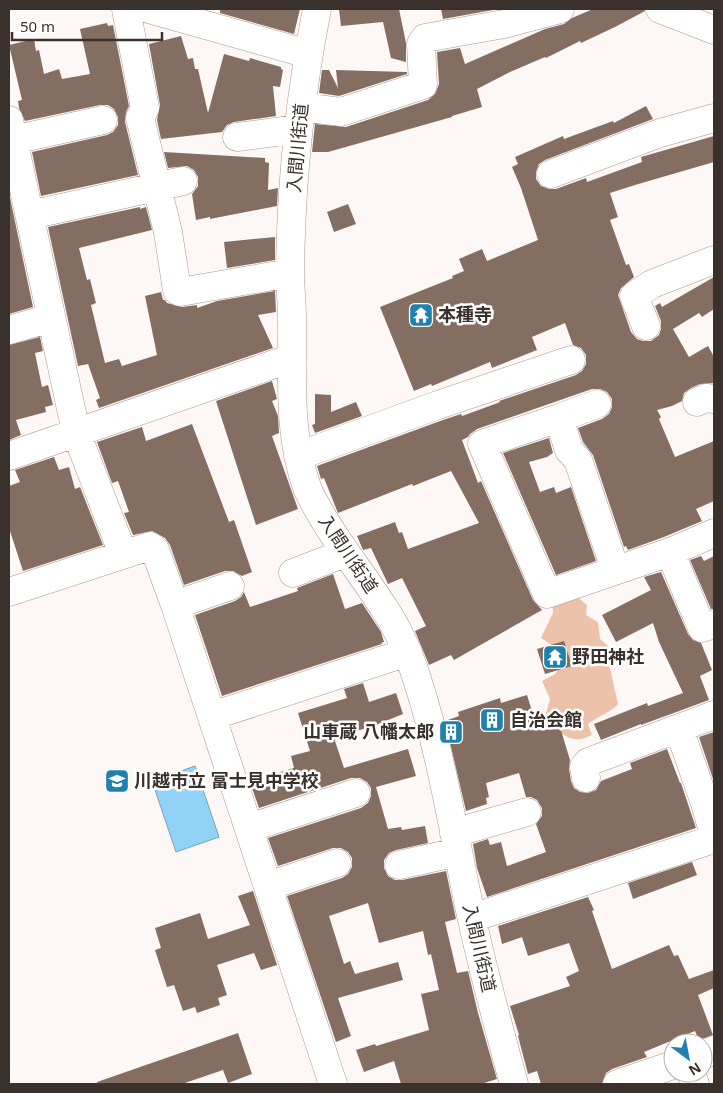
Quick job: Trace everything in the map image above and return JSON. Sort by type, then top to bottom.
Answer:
[{"type":"street","points":[[126,9],[145,108],[140,118],[168,232],[176,290],[180,292],[290,273]]},
{"type":"street","name":"入間川街道","points":[[317,9],[308,54],[293,200],[290,273],[293,407],[298,456],[316,508],[386,610],[408,652],[430,719],[472,918],[514,1084]]},
{"type":"street","points":[[237,137],[300,118],[341,112],[423,86],[421,44],[425,38],[504,24],[560,9]]},
{"type":"street","points":[[660,9],[697,25],[714,30]]},
{"type":"street","points":[[158,10],[308,54]]},
{"type":"street","points":[[551,174],[660,133],[714,118]]},
{"type":"street","points":[[104,120],[11,130],[76,432],[123,554]]},
{"type":"street","points":[[30,215],[183,181]]},
{"type":"street","points":[[646,326],[634,296],[652,284],[714,260]]},
{"type":"street","points":[[9,330],[51,318]]},
{"type":"street","points":[[9,456],[292,358]]},
{"type":"street","points":[[298,456],[438,405],[571,360]]},
{"type":"street","points":[[597,404],[482,444],[547,594],[614,569],[670,552],[714,533]]},
{"type":"street","points":[[559,418],[569,450],[578,460],[614,569]]},
{"type":"street","points":[[9,592],[150,546],[156,550],[333,1084]]},
{"type":"street","points":[[670,552],[702,628],[714,624]]},
{"type":"street","points":[[293,573],[346,553]]},
{"type":"street","points":[[175,605],[230,586]]},
{"type":"street","points":[[212,716],[408,652]]},
{"type":"street","points":[[586,778],[584,767],[588,762],[679,730],[714,715]]},
{"type":"street","points":[[679,730],[709,801],[714,835]]},
{"type":"street","points":[[249,828],[356,793]]},
{"type":"street","points":[[399,865],[527,812]]},
{"type":"street","points":[[472,918],[714,839]]},
{"type":"street","points":[[268,886],[337,863]]},
{"type":"street","points":[[616,1084],[663,1068]]},
{"type":"shaded area","points":[[575,595],[587,605],[586,615],[598,622],[600,639],[608,646],[607,655],[618,704],[588,724],[592,735],[577,739],[570,738],[559,731],[546,713],[550,699],[542,681],[555,674],[562,664],[556,648],[541,638],[553,613],[552,598]]},
{"type":"water","points":[[195,766],[219,837],[176,852],[152,781]]},
{"type":"building","points":[[220,9],[300,9],[294,34],[220,13]]},
{"type":"building","points":[[339,9],[399,9],[406,43],[406,62],[391,58],[383,22],[341,26]]},
{"type":"building","points":[[441,9],[492,9],[493,10],[443,19]]},
{"type":"building","points":[[593,9],[645,9],[645,11],[581,43],[580,41],[477,89],[482,107],[328,152],[312,152],[315,124],[346,127],[428,100],[435,94],[439,84],[437,52],[460,48],[465,64],[545,29],[564,24],[572,18]]},
{"type":"building","points":[[107,23],[108,26],[113,25],[129,106],[125,122],[138,175],[41,196],[32,152],[107,135],[113,132],[118,125],[118,117],[114,109],[108,105],[100,105],[25,121],[19,108],[18,101],[22,100],[9,45],[34,39],[36,51],[39,50],[44,74],[59,69],[62,79],[90,74],[80,29]]},
{"type":"building","points":[[181,36],[188,59],[193,58],[195,69],[198,69],[208,113],[224,54],[249,61],[250,58],[281,67],[283,70],[280,87],[273,86],[276,116],[234,122],[227,125],[222,132],[161,139],[157,120],[160,105],[149,44]]},
{"type":"building","points":[[322,70],[329,70],[338,88],[336,70],[407,72],[407,74],[339,96],[319,93]]},
{"type":"building","points":[[646,106],[653,119],[545,160],[539,164],[536,179],[541,186],[549,189],[556,189],[586,178],[587,182],[642,162],[641,157],[714,136],[714,162],[610,193],[618,217],[610,220],[626,265],[629,264],[634,277],[621,288],[618,295],[631,332],[637,339],[651,341],[659,335],[661,321],[655,306],[660,303],[662,307],[714,277],[714,309],[702,317],[699,313],[673,329],[689,357],[708,346],[714,357],[714,383],[700,384],[691,388],[684,393],[682,401],[657,410],[675,457],[714,441],[714,501],[696,509],[702,521],[628,550],[626,546],[624,547],[593,455],[583,442],[578,428],[602,419],[609,414],[612,407],[612,399],[607,392],[600,389],[592,389],[477,429],[462,440],[478,483],[481,481],[533,600],[542,610],[454,660],[451,655],[429,665],[415,631],[426,626],[402,578],[388,584],[371,548],[363,550],[357,536],[395,522],[399,533],[402,532],[408,549],[479,523],[451,471],[338,513],[324,478],[321,479],[317,466],[443,420],[461,414],[462,416],[499,401],[576,375],[582,371],[586,364],[586,355],[581,348],[573,345],[565,323],[532,337],[537,350],[492,368],[490,362],[432,386],[431,384],[414,391],[380,307],[453,278],[452,276],[464,271],[459,259],[482,249],[487,261],[538,240],[512,167],[518,164],[515,157],[563,136],[564,139],[613,121],[614,123]]},
{"type":"building","points":[[164,152],[265,158],[265,162],[269,163],[268,190],[278,188],[277,206],[196,220],[192,194],[198,186],[198,177],[194,170],[187,166],[168,168]]},
{"type":"building","points":[[9,193],[33,307],[9,314]]},
{"type":"building","points":[[348,204],[356,224],[334,232],[327,212]]},
{"type":"building","points":[[140,207],[140,209],[146,207],[152,230],[79,248],[87,280],[90,279],[96,303],[91,305],[105,363],[119,359],[122,366],[157,355],[145,296],[161,292],[163,300],[167,303],[182,307],[197,305],[197,308],[217,301],[275,291],[276,312],[258,315],[273,348],[99,408],[96,400],[100,398],[88,364],[78,366],[48,227]]},
{"type":"building","points":[[275,237],[275,260],[227,268],[224,242]]},
{"type":"building","points":[[40,337],[43,351],[35,353],[42,387],[48,385],[53,405],[45,407],[46,412],[16,420],[21,435],[9,440],[9,345]]},
{"type":"building","points":[[272,381],[277,399],[272,401],[278,416],[279,433],[272,436],[298,509],[256,525],[216,401]]},
{"type":"building","points":[[315,394],[331,395],[331,412],[356,402],[362,416],[315,433],[312,425],[315,424]]},
{"type":"building","points":[[192,424],[229,522],[234,520],[252,572],[242,576],[233,571],[225,571],[184,585],[170,545],[165,538],[152,531],[133,535],[124,513],[129,512],[118,481],[112,483],[97,442],[142,427],[146,441]]},
{"type":"building","points":[[549,438],[553,453],[547,457],[529,462],[540,492],[554,487],[556,493],[571,487],[596,561],[556,575],[503,453]]},
{"type":"building","points":[[54,457],[59,470],[69,467],[75,489],[80,487],[103,545],[23,571],[9,528],[9,486],[20,482],[15,470]]},
{"type":"building","points":[[701,556],[704,561],[714,556],[714,609],[711,609],[690,560]]},
{"type":"building","points":[[661,572],[688,634],[693,640],[701,643],[712,670],[700,676],[709,700],[601,740],[594,724],[647,703],[648,706],[683,693],[659,642],[653,623],[616,642],[602,615],[651,590],[644,577]]},
{"type":"building","points":[[333,574],[345,609],[362,603],[381,632],[384,642],[222,696],[195,615],[235,601],[244,592],[250,607],[298,591],[297,588]]},
{"type":"building","name":"野田神社","points":[[564,641],[572,666],[545,674],[537,649]]},
{"type":"building","points":[[363,683],[369,702],[396,693],[403,714],[376,725],[334,738],[344,768],[408,749],[416,776],[376,787],[388,829],[401,827],[402,830],[425,826],[428,843],[389,853],[384,860],[384,868],[388,876],[395,880],[446,871],[456,919],[445,922],[457,973],[468,971],[497,1079],[481,1084],[401,1084],[394,1061],[364,1072],[356,1050],[429,1030],[421,994],[439,990],[431,954],[428,955],[423,931],[379,943],[368,903],[329,916],[344,964],[350,961],[355,974],[398,962],[403,980],[338,998],[351,1036],[336,1042],[287,896],[342,878],[348,874],[352,867],[352,858],[348,852],[341,848],[333,848],[278,866],[268,838],[361,808],[368,803],[371,796],[371,788],[367,782],[360,778],[351,778],[259,808],[251,785],[274,777],[273,774],[294,768],[291,756],[310,751],[298,713],[347,698],[344,689]]},
{"type":"building","points":[[527,695],[536,724],[557,717],[570,760],[571,781],[574,788],[580,792],[588,793],[596,790],[601,781],[632,769],[630,763],[667,749],[696,828],[487,897],[477,868],[473,844],[488,839],[490,845],[501,842],[507,866],[546,852],[536,824],[542,816],[542,808],[537,800],[526,797],[519,773],[486,783],[489,797],[486,798],[487,804],[466,811],[445,721],[459,716],[458,712],[500,698],[501,703]]},
{"type":"building","points":[[714,732],[714,782],[699,737]]},
{"type":"building","points":[[692,862],[697,875],[633,899],[628,883]]},
{"type":"building","points":[[253,891],[277,965],[261,970],[254,953],[217,965],[227,995],[218,998],[220,1005],[197,1013],[195,1007],[183,1011],[174,985],[167,987],[155,950],[161,948],[155,928],[200,913],[208,939],[250,925],[238,896]]},
{"type":"building","points":[[588,897],[594,910],[592,911],[612,969],[669,945],[674,956],[678,955],[689,979],[714,970],[714,988],[698,995],[712,1033],[696,1033],[695,1031],[690,1033],[663,1033],[663,1044],[644,1052],[647,1057],[612,1069],[606,1073],[602,1084],[541,1084],[537,1071],[528,1074],[510,1006],[570,986],[566,977],[579,971],[569,943],[528,956],[522,937],[502,944],[498,926]]},
{"type":"building","points":[[238,1033],[252,1074],[228,1083],[223,1070],[182,1084],[98,1084],[97,1082]]},
{"type":"place","name":"本種寺","points":[[421,315]]},
{"type":"place","name":"野田神社","points":[[555,657]]},
{"type":"place","name":"自治会館","points":[[492,720]]},
{"type":"place","name":"山車蔵 八幡太郎","points":[[451,732]]},
{"type":"place","name":"川越市立 富士見中学校","points":[[117,781]]}]
